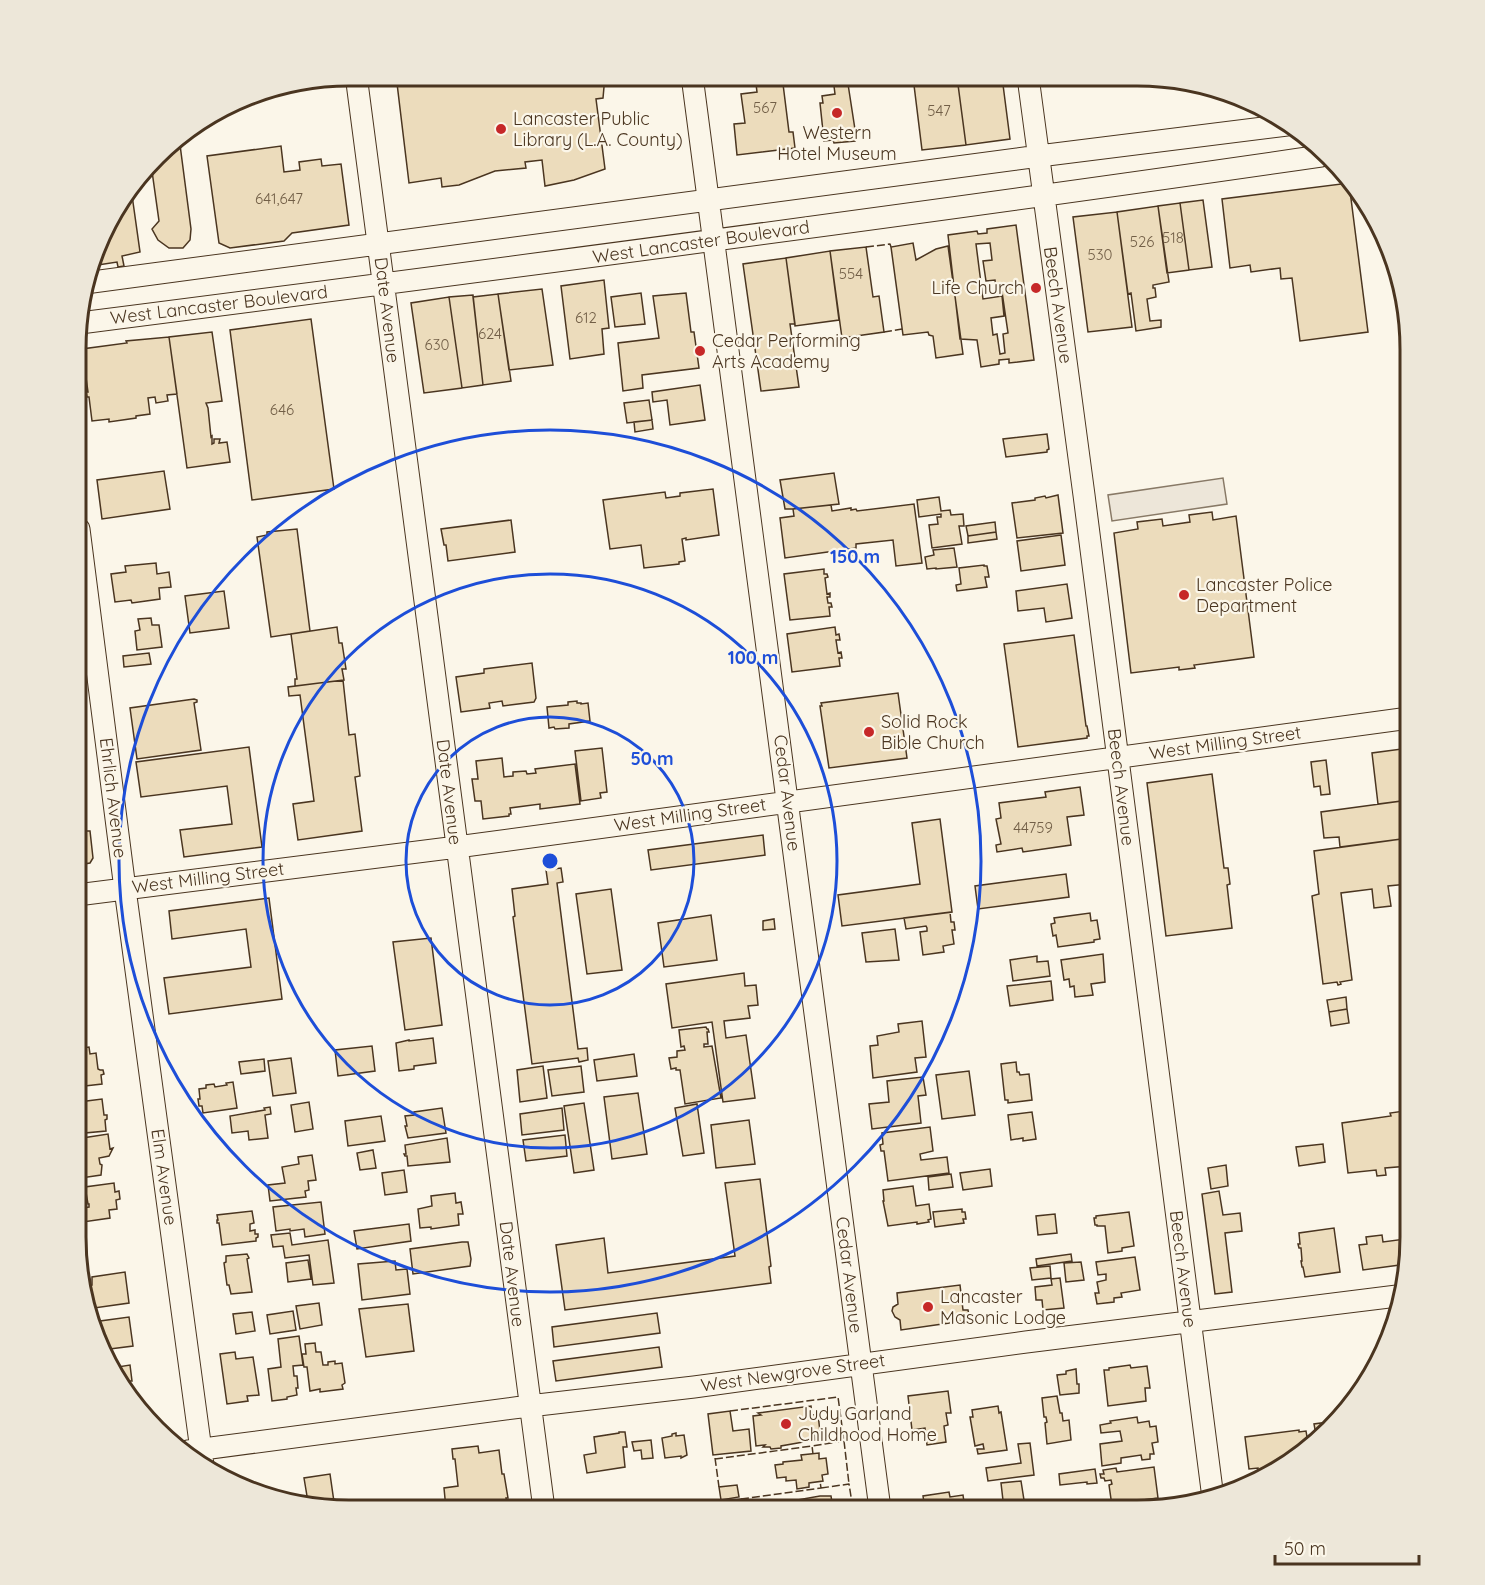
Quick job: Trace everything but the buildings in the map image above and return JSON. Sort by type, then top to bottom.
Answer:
[{"type":"street","name":"Date Avenue","points":[[357,86],[543,1500]]},
{"type":"street","name":"Cedar Avenue","points":[[693,86],[879,1500]]},
{"type":"street","name":"Beech Avenue","points":[[1029,86],[1212,1489]]},
{"type":"street","points":[[94,282],[1277,126]]},
{"type":"street","name":"West Lancaster Boulevard","points":[[87,322],[1044,196],[1317,157]]},
{"type":"street","name":"Ehrlich Avenue","points":[[86,584],[125,889]]},
{"type":"street","name":"West Milling Street","points":[[86,894],[456,847],[1400,719]]},
{"type":"street","name":"Elm Avenue","points":[[125,889],[197,1451]]},
{"type":"street","name":"West Newgrove Street","points":[[201,1454],[529,1406],[1392,1297]]},
{"type":"shaded area","points":[[1223,478],[1227,504],[1112,521],[1108,495]]},
{"type":"fence","points":[[866,247],[890,244],[891,247]]},
{"type":"fence","points":[[884,332],[902,329]]},
{"type":"fence","points":[[730,1411],[838,1397],[844,1441],[812,1446]]},
{"type":"fence","points":[[844,1441],[849,1484]]},
{"type":"fence","points":[[715,1459],[812,1446],[813,1454]]},
{"type":"fence","points":[[715,1458],[719,1487]]},
{"type":"fence","points":[[741,1499],[821,1488],[820,1481]]},
{"type":"fence","points":[[821,1488],[849,1484],[852,1500]]},
{"type":"place","name":"Western Hotel Museum","points":[[837,113]]},
{"type":"place","name":"Lancaster Public Library (L.A. County)","points":[[501,129]]},
{"type":"place","name":"Life Church","points":[[1036,288]]},
{"type":"place","name":"Cedar Performing Arts Academy","points":[[700,351]]},
{"type":"place","name":"Lancaster Police Department","points":[[1184,595]]},
{"type":"place","name":"Solid Rock Bible Church","points":[[869,732]]},
{"type":"place","name":"Lancaster Masonic Lodge","points":[[928,1307]]},
{"type":"place","name":"Judy Garland Childhood Home","points":[[786,1424]]}]
